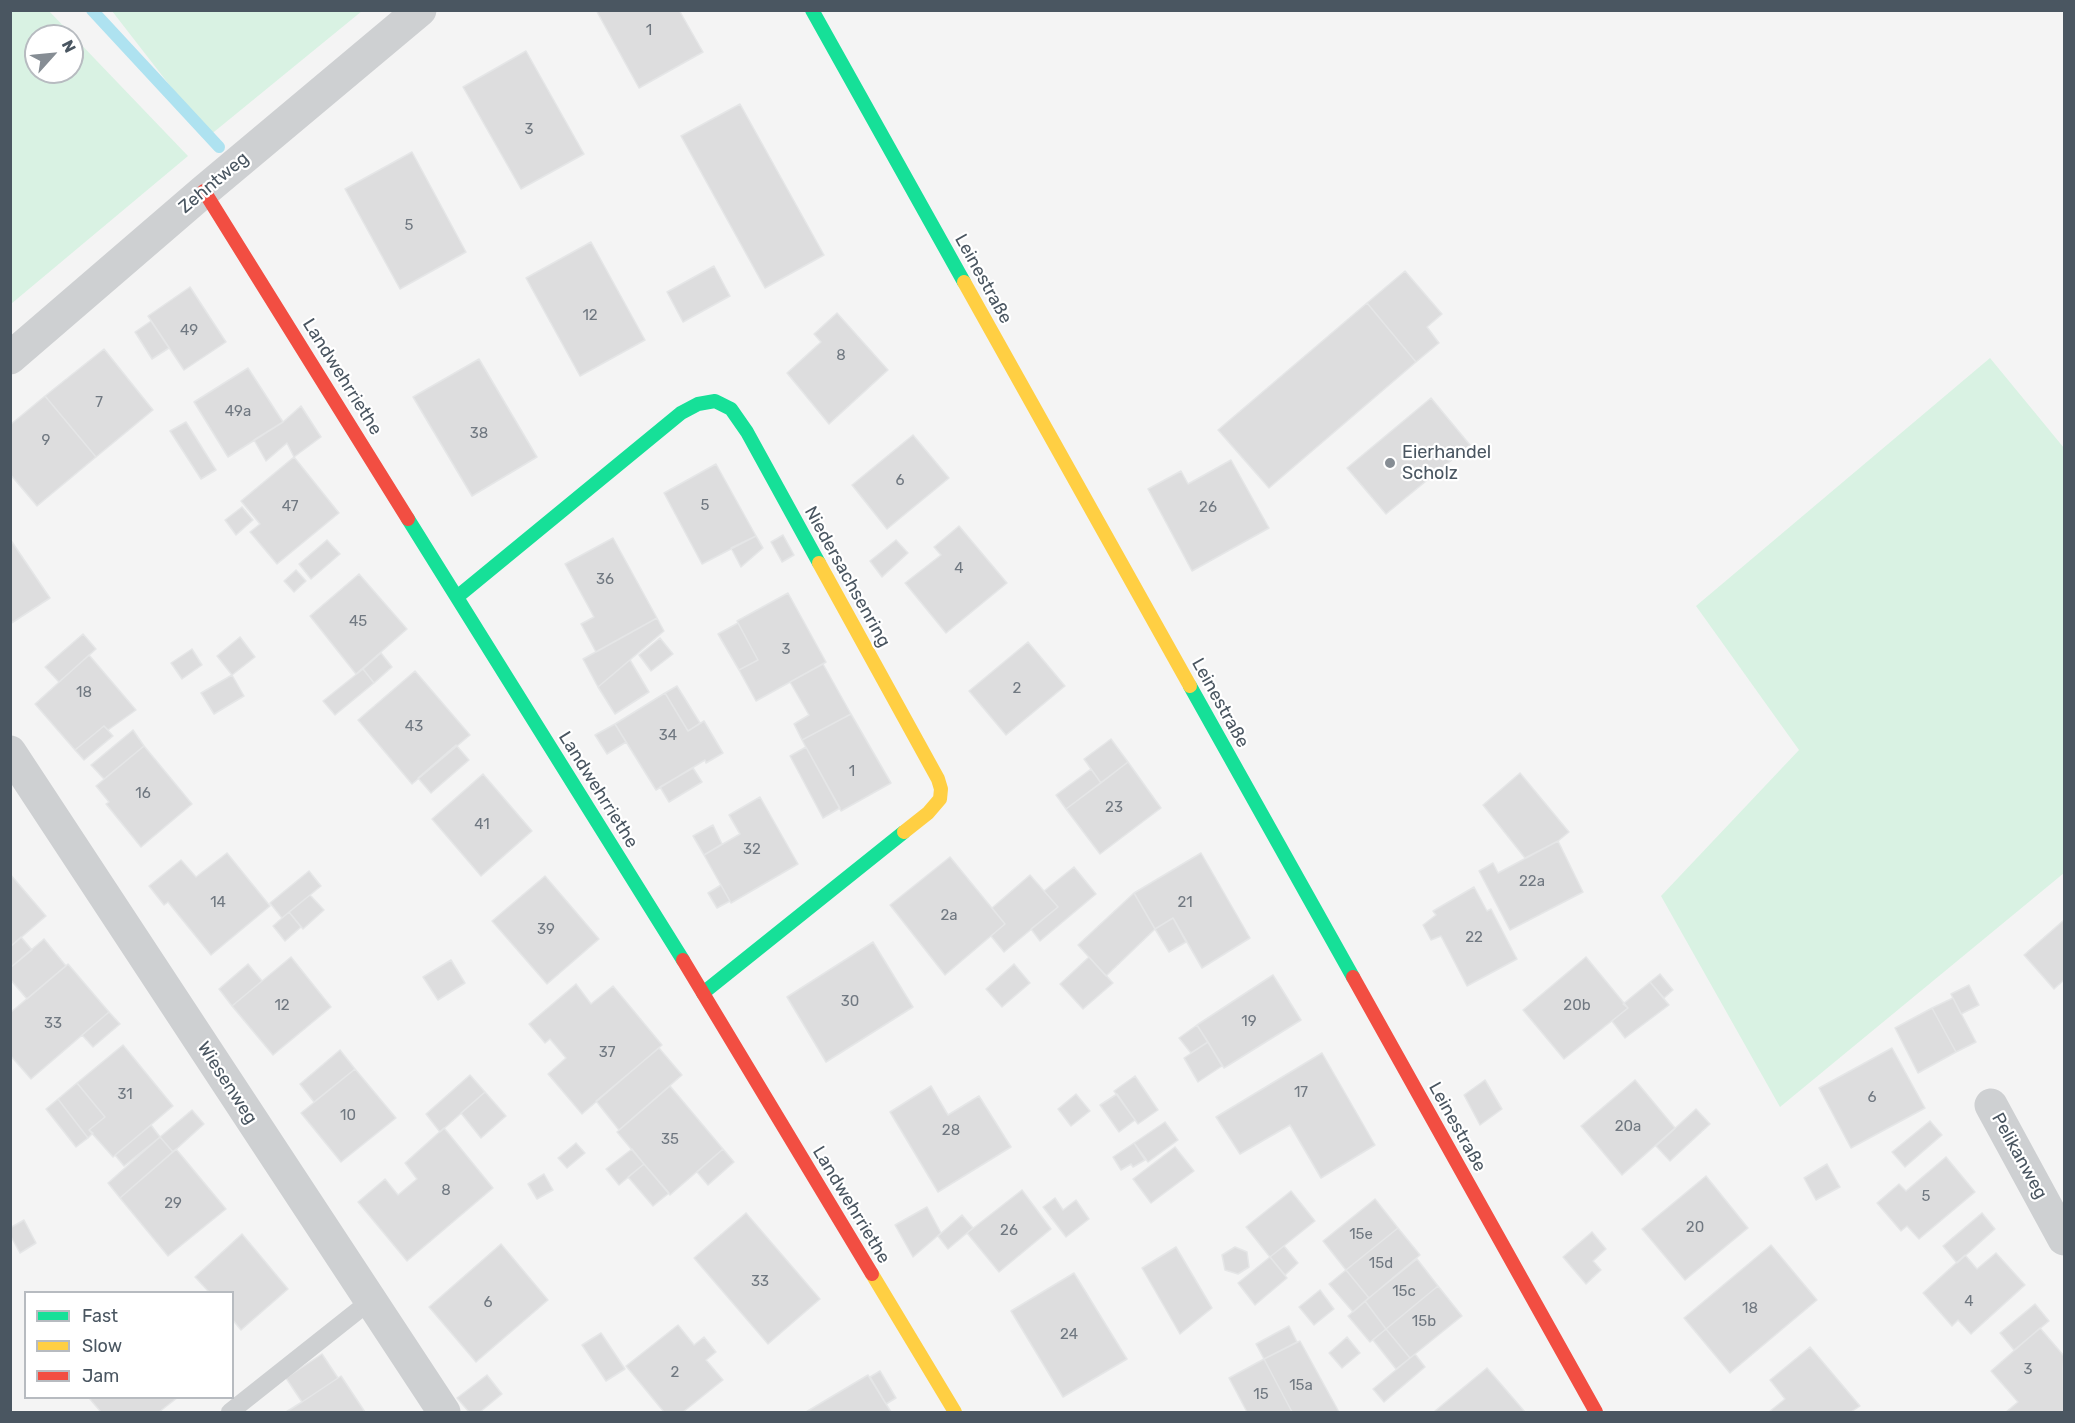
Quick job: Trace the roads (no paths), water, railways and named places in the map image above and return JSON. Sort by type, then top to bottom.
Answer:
[{"type":"street","name":"Zehntweg","points":[[10,358],[204,190],[420,10]]},
{"type":"street","name":"Leinestraße","points":[[812,10],[1596,1413]]},
{"type":"street","name":"Landwehrriethe","points":[[204,190],[703,993],[955,1413]]},
{"type":"street","name":"Niedersachsenring","points":[[457,597],[681,413],[698,404],[715,401],[731,409],[747,432],[938,779],[941,789],[940,799],[928,813],[703,993]]},
{"type":"street","name":"Wiesenweg","points":[[10,752],[444,1413]]},
{"type":"street","name":"Pelikanweg","points":[[1990,1105],[2064,1239]]},
{"type":"lane","points":[[230,1413],[370,1301]]},
{"type":"waterway","points":[[92,10],[219,147]]},
{"type":"place","name":"Eierhandel Scholz","points":[[1390,463]]}]
